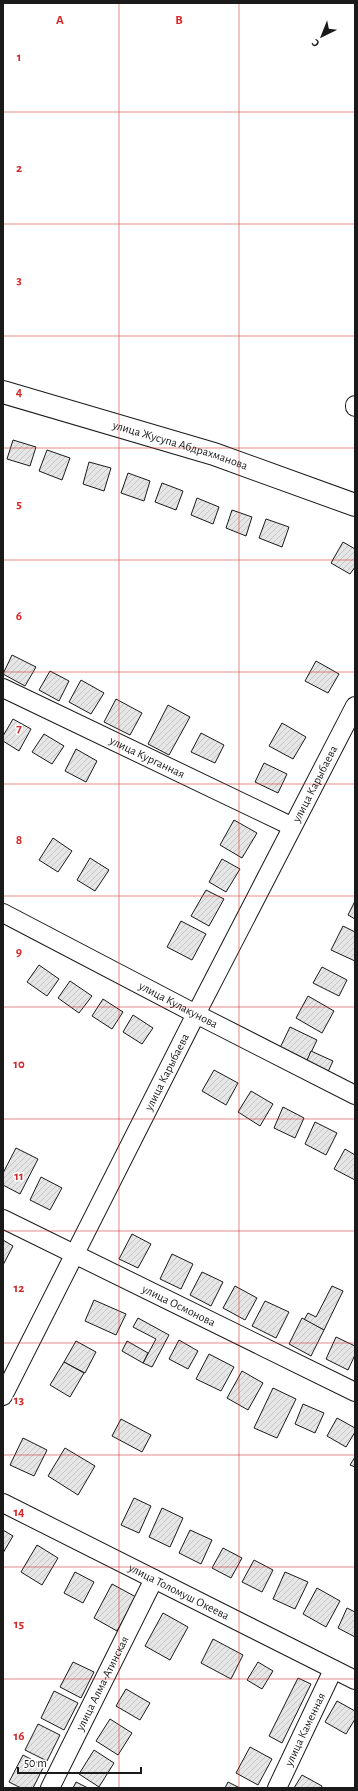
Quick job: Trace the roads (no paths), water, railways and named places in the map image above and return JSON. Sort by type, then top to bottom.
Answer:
[{"type":"highway","name":"улица Жусупа Абдрахманова","points":[[3,392],[214,454],[355,505]]},
{"type":"street","name":"улица Курганная","points":[[3,688],[291,826]]},
{"type":"street","name":"улица Карыбаева","points":[[3,1396],[291,826],[355,706]]},
{"type":"street","name":"улица Кулакунова","points":[[3,913],[355,1095]]},
{"type":"street","name":"улица Осмонова","points":[[3,1219],[355,1392]]},
{"type":"street","name":"улица Толомуш Океева","points":[[3,1503],[355,1680]]},
{"type":"street","name":"улица Алма-Атинская","points":[[50,1788],[154,1579]]},
{"type":"street","name":"улица Каменная","points":[[277,1788],[333,1670]]}]
